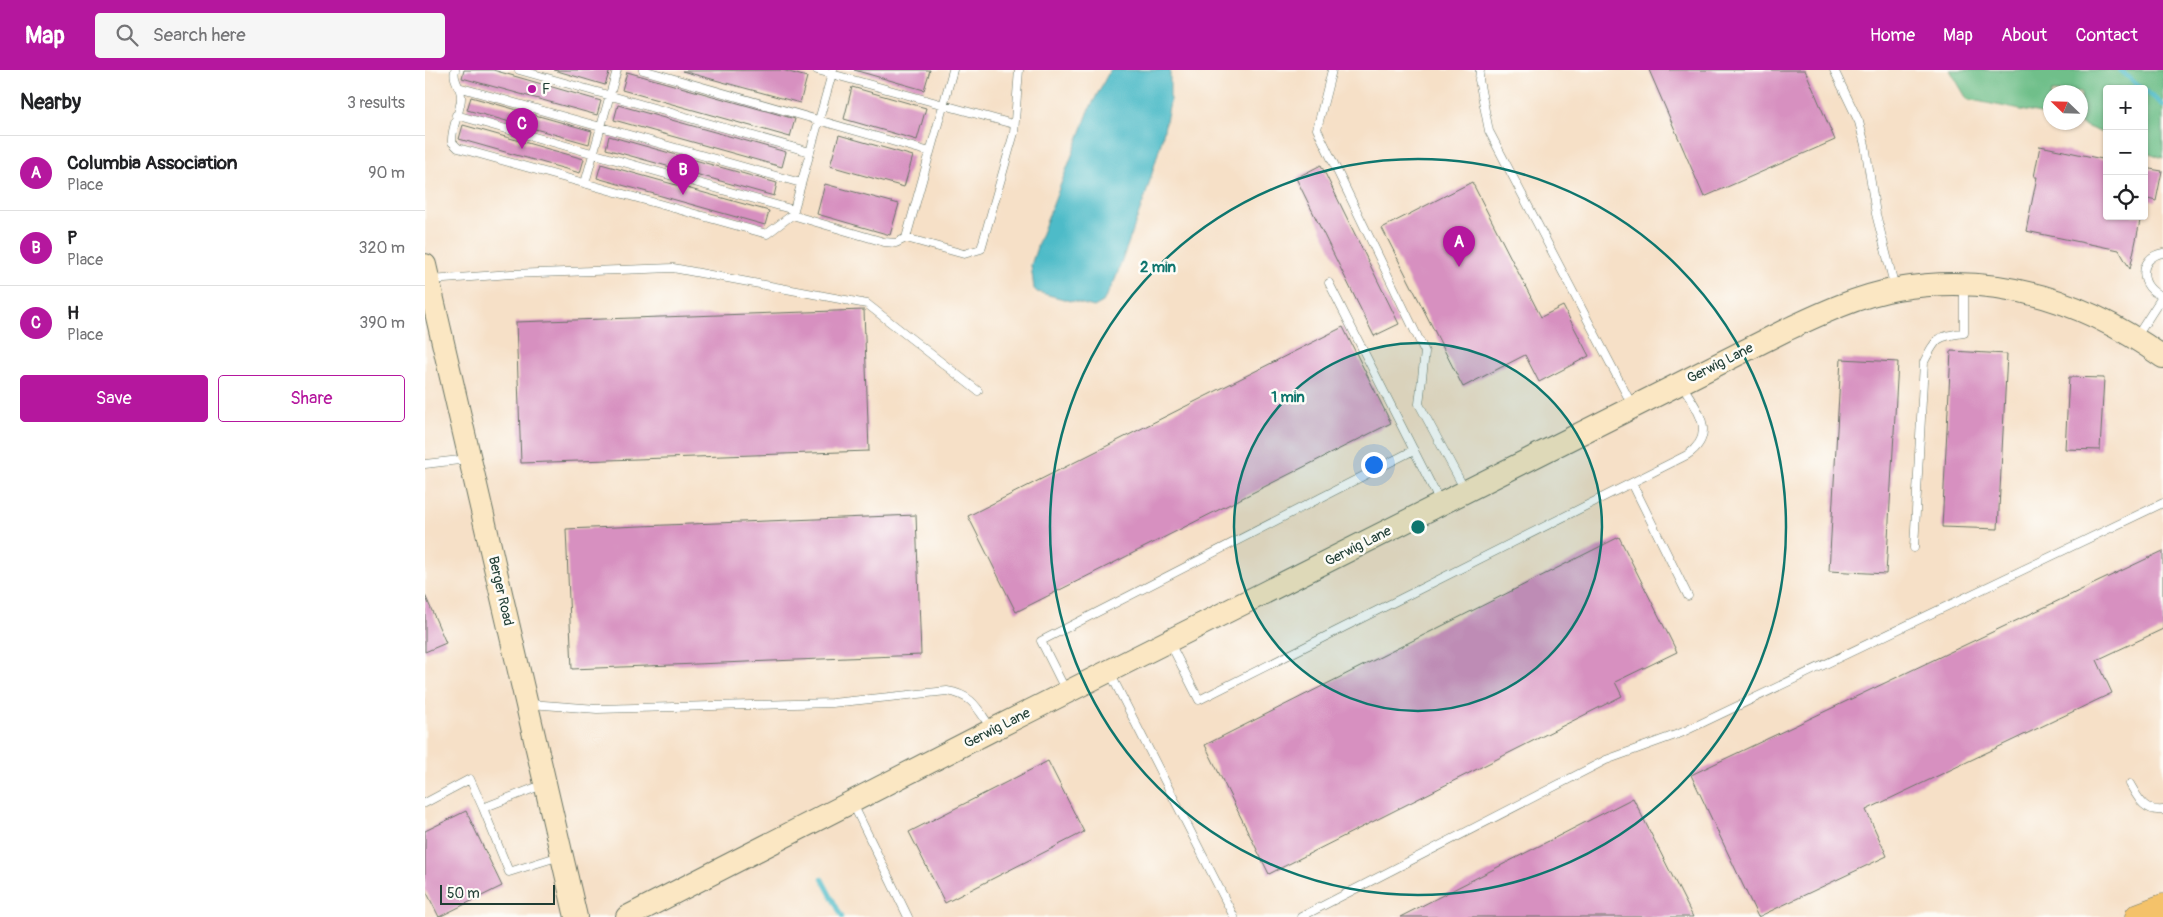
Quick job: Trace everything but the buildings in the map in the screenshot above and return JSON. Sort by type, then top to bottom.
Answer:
[{"type":"highway","points":[[2139,917],[2163,908]]},
{"type":"street","name":"Berger Road","points":[[427,272],[576,917]]},
{"type":"street","name":"Gerwig Lane","points":[[627,917],[1466,491],[1843,304],[1896,290],[1944,284],[1997,287],[2047,298],[2106,320],[2163,357]]},
{"type":"lane","points":[[455,70],[454,74],[461,96],[451,134],[452,142],[458,148],[767,234],[793,212],[833,72]]},
{"type":"lane","points":[[519,70],[810,152]]},
{"type":"lane","points":[[585,183],[617,70]]},
{"type":"lane","points":[[643,70],[930,152]]},
{"type":"lane","points":[[817,70],[833,72],[1013,124]]},
{"type":"lane","points":[[456,116],[793,212],[884,242],[896,244],[905,238],[953,70]]},
{"type":"lane","points":[[905,238],[963,254],[981,249],[1013,133],[1018,70]]},
{"type":"lane","points":[[1332,70],[1317,129],[1425,352],[1419,404],[1466,491]]},
{"type":"lane","points":[[1480,70],[1479,80],[1489,131],[1633,407]]},
{"type":"lane","points":[[1834,70],[1859,122],[1865,145],[1876,214],[1896,290]]},
{"type":"lane","points":[[458,87],[801,183]]},
{"type":"lane","points":[[2136,338],[2162,296],[2153,292],[2147,285],[2144,274],[2146,266],[2151,258],[2163,253]]},
{"type":"lane","points":[[427,272],[511,274],[673,268],[867,304],[978,391]]},
{"type":"lane","points":[[1329,283],[1441,504]]},
{"type":"lane","points":[[1914,548],[1923,362],[1933,343],[1942,335],[1964,333],[1964,285]]},
{"type":"lane","points":[[1169,642],[1199,700],[1632,483],[1687,455],[1700,442],[1703,422],[1681,383]]},
{"type":"lane","points":[[1067,693],[1041,641],[1413,450]]},
{"type":"lane","points":[[425,464],[470,459]]},
{"type":"lane","points":[[1632,483],[1688,596]]},
{"type":"lane","points":[[1301,917],[1607,760],[1681,733],[2163,504]]},
{"type":"lane","points":[[1109,672],[1234,917]]},
{"type":"lane","points":[[528,704],[597,709],[832,703],[947,691],[961,693],[972,700],[992,730]]},
{"type":"lane","points":[[425,803],[469,779],[509,872],[562,855]]},
{"type":"lane","points":[[483,808],[545,784]]},
{"type":"lane","points":[[2130,784],[2140,802],[2156,811],[2163,810]]},
{"type":"lane","points":[[852,802],[908,917]]},
{"type":"green space","points":[[1950,70],[2163,70],[2163,158],[2148,152],[2148,85],[2103,85],[2103,133],[2088,127],[2088,85],[2043,85],[2043,115],[1967,99]]},
{"type":"water","points":[[1110,70],[1170,70],[1170,103],[1146,194],[1115,280],[1103,302],[1094,307],[1037,292],[1034,289],[1031,265],[1090,108]]},
{"type":"waterway","points":[[2120,70],[2137,85]]},
{"type":"waterway","points":[[2148,93],[2163,105]]},
{"type":"waterway","points":[[822,879],[842,917]]},
{"type":"place","name":"F","points":[[532,89]]},
{"type":"place","name":"H","points":[[522,149]]},
{"type":"place","name":"P","points":[[683,195]]},
{"type":"place","name":"Columbia Association","points":[[1459,267]]}]
